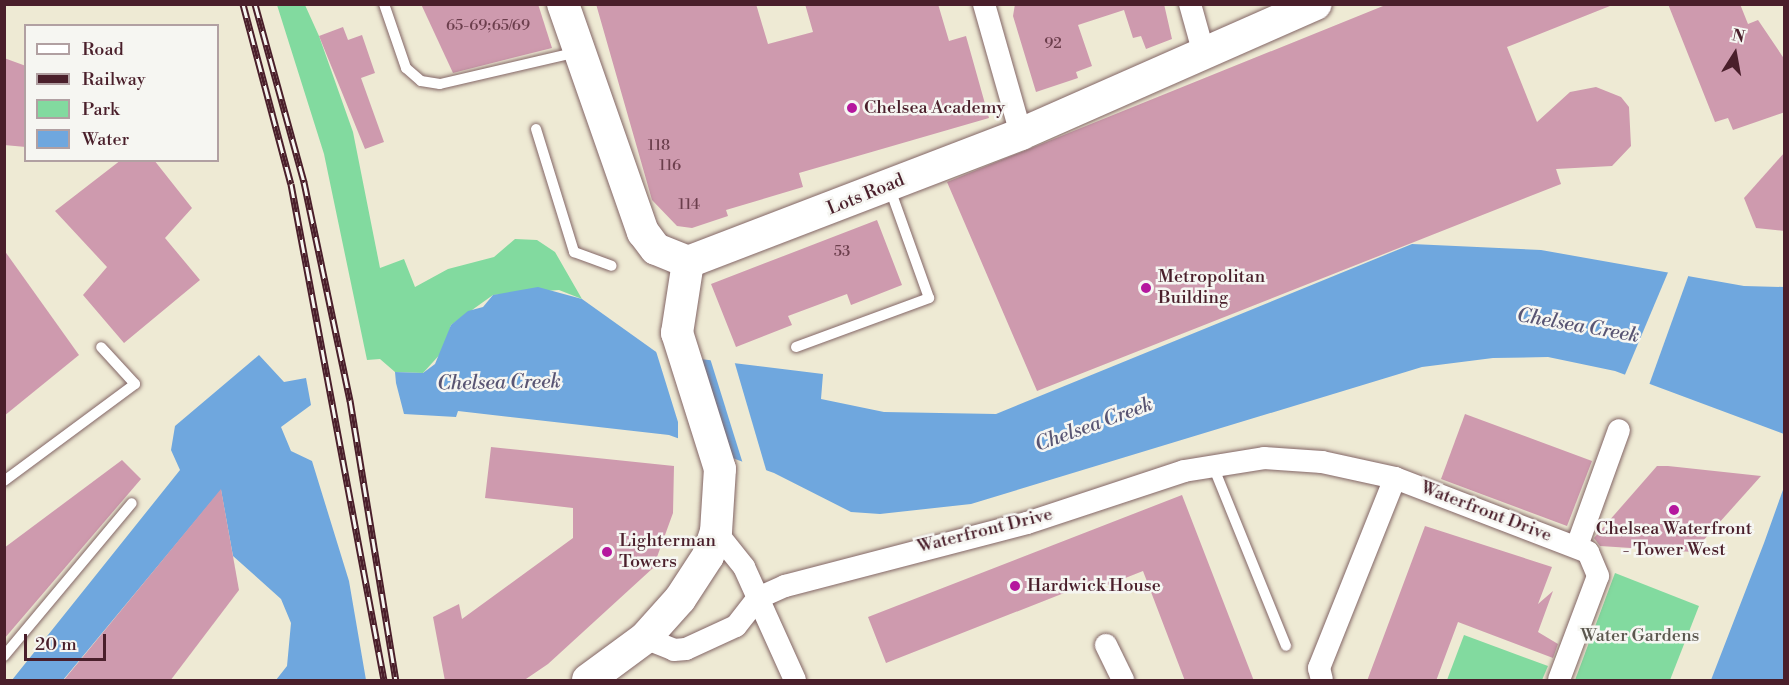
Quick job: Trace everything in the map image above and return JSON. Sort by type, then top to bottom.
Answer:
[{"type":"street","points":[[562,4],[643,232],[656,249],[688,262],[678,313],[679,344],[717,462],[722,488],[716,532],[695,580],[645,638],[588,681]]},
{"type":"street","points":[[984,4],[1021,134]]},
{"type":"street","points":[[1190,4],[1204,54]]},
{"type":"street","name":"Lots Road","points":[[688,262],[1021,134],[1316,4]]},
{"type":"street","points":[[1577,546],[1619,430]]},
{"type":"street","name":"Waterfront Drive","points":[[758,598],[1213,465],[1264,459],[1322,462],[1395,478],[1577,546],[1596,563],[1598,576],[1559,681]]},
{"type":"street","points":[[1322,681],[1319,668],[1395,478]]},
{"type":"street","points":[[716,532],[731,545],[758,598],[795,681]]},
{"type":"street","points":[[645,638],[667,649],[686,649],[736,626],[758,598]]},
{"type":"street","points":[[1106,645],[1123,681]]},
{"type":"lane","points":[[384,4],[406,68],[421,81],[440,84],[578,52]]},
{"type":"lane","points":[[536,129],[574,252],[612,266]]},
{"type":"lane","points":[[796,347],[930,298],[889,185]]},
{"type":"lane","points":[[4,481],[135,384],[101,347]]},
{"type":"lane","points":[[1213,465],[1286,646]]},
{"type":"lane","points":[[4,656],[132,503]]},
{"type":"green space","points":[[277,5],[305,5],[319,36],[353,132],[380,268],[404,259],[415,287],[448,269],[494,257],[515,239],[537,240],[555,252],[582,299],[559,290],[493,295],[451,325],[443,351],[423,373],[395,372],[380,359],[367,360],[324,154]]},
{"type":"green space","name":"Water Gardens","points":[[1615,573],[1699,606],[1670,680],[1575,680]]},
{"type":"green space","name":"Water Gardens","points":[[1464,635],[1548,666],[1542,680],[1447,680]]},
{"type":"water","name":"Chelsea Creek","points":[[1412,244],[1541,250],[1744,286],[1784,287],[1784,434],[1615,371],[1548,357],[1493,358],[1422,367],[971,504],[880,514],[851,512],[774,473],[669,435],[458,411],[456,417],[404,414],[396,383],[395,372],[423,373],[435,364],[451,325],[468,311],[483,307],[493,295],[538,287],[582,299],[659,354],[823,374],[821,399],[884,412],[996,414]]},
{"type":"water","points":[[259,355],[284,382],[306,378],[311,405],[281,427],[291,451],[312,461],[349,581],[366,680],[276,680],[287,666],[291,623],[281,599],[233,556],[221,490],[63,680],[12,680],[180,470],[171,450],[175,426]]},
{"type":"water","points":[[1784,487],[1784,680],[1711,680],[1764,543]]},
{"type":"pier","points":[[1669,270],[1689,274],[1649,385],[1624,377]]},
{"type":"pier","points":[[655,348],[696,354],[734,460],[678,440],[678,422]]},
{"type":"pier","points":[[709,355],[733,357],[767,473],[743,464]]},
{"type":"building","points":[[421,4],[538,4],[552,48],[453,73]]},
{"type":"building","name":"Chelsea Academy","points":[[596,4],[756,4],[768,44],[813,32],[805,4],[938,4],[949,41],[966,36],[989,118],[799,173],[803,187],[726,210],[728,216],[692,228],[677,226],[652,200]]},
{"type":"building","points":[[1015,4],[1164,4],[1172,39],[1146,49],[1141,36],[1133,38],[1124,10],[1078,25],[1092,66],[1076,72],[1078,78],[1036,92],[1013,16]]},
{"type":"building","name":"Metropolitan Building","points":[[1388,4],[1615,4],[1507,47],[1537,122],[1570,92],[1596,87],[1621,97],[1629,107],[1631,146],[1612,166],[1556,169],[1561,184],[1037,391],[947,182]]},
{"type":"building","points":[[1668,4],[1740,4],[1748,24],[1758,20],[1785,60],[1785,112],[1733,130],[1728,118],[1715,122]]},
{"type":"building","points":[[343,27],[348,40],[362,35],[375,73],[361,78],[384,142],[365,149],[319,36]]},
{"type":"building","points":[[4,58],[24,65],[24,147],[4,145]]},
{"type":"building","points":[[1785,152],[1785,231],[1756,228],[1744,198]]},
{"type":"building","points":[[118,162],[156,162],[192,208],[165,238],[200,280],[124,343],[83,295],[107,267],[55,211]]},
{"type":"building","points":[[877,220],[902,285],[851,305],[847,294],[788,316],[792,325],[736,347],[711,284]]},
{"type":"building","points":[[4,250],[79,355],[4,416]]},
{"type":"building","points":[[1465,414],[1592,461],[1567,526],[1441,479]]},
{"type":"building","name":"Lighterman Towers","points":[[491,447],[674,466],[673,513],[653,568],[548,664],[523,681],[445,681],[433,617],[459,604],[462,619],[573,538],[573,508],[485,498]]},
{"type":"building","points":[[122,460],[141,479],[4,639],[4,548]]},
{"type":"building","name":"Chelsea Waterfront - Tower West","points":[[1657,466],[1761,476],[1693,552],[1600,546],[1594,538]]},
{"type":"building","points":[[221,489],[239,590],[170,681],[63,681]]},
{"type":"building","name":"Hardwick House","points":[[1182,495],[1254,681],[1185,681],[1143,571],[1095,590],[1092,582],[886,663],[868,617]]},
{"type":"building","points":[[1425,526],[1552,567],[1538,604],[1553,591],[1538,632],[1558,644],[1553,658],[1458,622],[1436,681],[1367,681]]},
{"type":"railway","points":[[243,4],[291,184],[384,680]]},
{"type":"railway","points":[[255,4],[304,182],[350,400],[396,680]]},
{"type":"place","name":"Chelsea Academy","points":[[852,108]]},
{"type":"place","name":"Metropolitan Building","points":[[1146,288]]},
{"type":"place","name":"Chelsea Waterfront - Tower West","points":[[1674,510]]},
{"type":"place","name":"Lighterman Towers","points":[[607,552]]},
{"type":"place","name":"Hardwick House","points":[[1015,586]]}]
